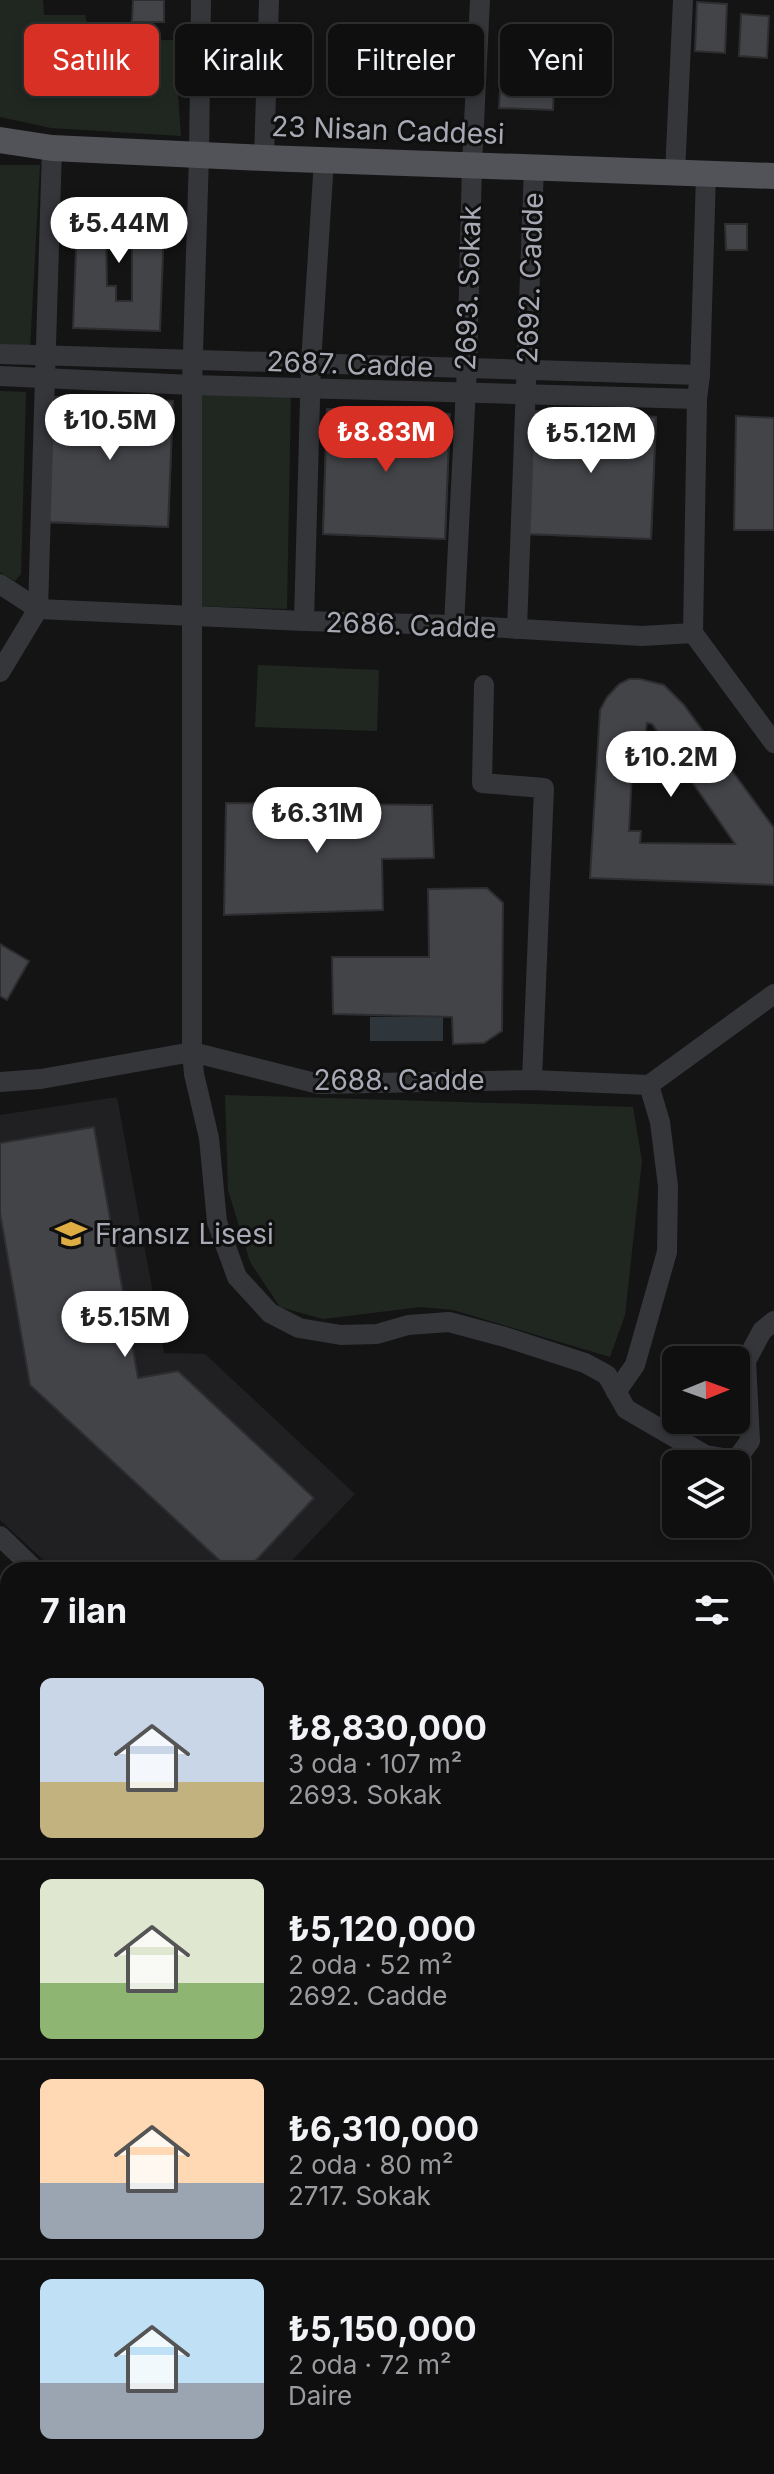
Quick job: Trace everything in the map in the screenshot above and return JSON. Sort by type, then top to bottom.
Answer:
[{"type":"main road","name":"23 Nisan Caddesi","points":[[0,140],[52,148],[199,155],[774,176]]},
{"type":"street","points":[[201,0],[190,616],[192,1052],[209,1138],[217,1222],[237,1277],[270,1313],[299,1328],[341,1335],[377,1334],[408,1325],[449,1322],[585,1363],[607,1375],[626,1409],[705,1455],[736,1460],[750,1441],[746,1361],[762,1331],[774,1321]]},
{"type":"street","points":[[264,158],[269,0]]},
{"type":"street","name":"2693. Sokak","points":[[454,625],[480,0]]},
{"type":"street","points":[[675,173],[683,0]]},
{"type":"street","points":[[0,672],[38,609],[52,148]]},
{"type":"street","points":[[304,621],[311,363],[324,160]]},
{"type":"street","name":"2692. Cadde","points":[[517,629],[534,167]]},
{"type":"street","points":[[706,174],[697,399],[693,633],[774,743]]},
{"type":"street","name":"2687. Cadde","points":[[0,354],[700,375]]},
{"type":"street","name":"2687. Cadde","points":[[0,376],[310,389],[697,399]]},
{"type":"street","points":[[0,584],[38,609]]},
{"type":"street","name":"2686. Cadde","points":[[38,609],[454,625],[642,636],[693,633]]},
{"type":"street","points":[[484,685],[482,783],[544,788],[532,1080]]},
{"type":"street","points":[[616,1392],[635,1365],[667,1252],[668,1186],[660,1122],[649,1085],[774,994]]},
{"type":"street","name":"2688. Cadde","points":[[0,1082],[41,1079],[192,1052],[319,1084],[532,1080],[649,1085]]},
{"type":"street","points":[[0,1536],[27,1562]]},
{"type":"shaded area","points":[[0,0],[43,0],[44,15],[85,15],[87,24],[24,24],[24,96],[159,96],[159,40],[174,40],[175,96],[178,96],[181,136],[51,128],[0,117]]},
{"type":"shaded area","points":[[0,165],[40,165],[30,349],[0,344]]},
{"type":"shaded area","points":[[0,391],[26,392],[21,574],[15,581],[0,572]]},
{"type":"shaded area","points":[[201,392],[291,393],[287,609],[195,606]]},
{"type":"shaded area","points":[[258,665],[379,670],[377,731],[255,727]]},
{"type":"shaded area","points":[[370,1017],[443,1017],[443,1041],[370,1041]]},
{"type":"shaded area","points":[[225,1095],[633,1107],[642,1161],[625,1315],[610,1357],[453,1310],[421,1307],[323,1319],[280,1307],[250,1262],[228,1190]]},
{"type":"shaded area","name":"Fransız Lisesi","points":[[117,1097],[164,1353],[205,1354],[355,1494],[291,1562],[45,1562],[0,1520],[0,1115]]},
{"type":"building","points":[[133,0],[164,0],[164,22],[132,22]]},
{"type":"building","points":[[697,2],[727,4],[725,53],[695,51]]},
{"type":"building","points":[[741,14],[769,16],[767,58],[739,56]]},
{"type":"building","points":[[500,90],[500,96],[553,96],[553,110],[499,108]]},
{"type":"building","points":[[78,199],[165,202],[160,331],[73,328]],"holes":[[[106,232],[132,232],[132,301],[116,301],[116,286],[107,286]]]},
{"type":"building","points":[[725,224],[747,224],[747,250],[726,250]]},
{"type":"building","points":[[51,397],[173,401],[168,527],[46,522]],"holes":[[[78,429],[102,430],[103,442],[110,445],[117,441],[118,430],[140,431],[139,495],[114,494],[113,484],[109,482],[102,484],[100,493],[78,493]]]},
{"type":"building","points":[[51,397],[173,401],[168,527],[46,522]]},
{"type":"building","points":[[327,409],[450,414],[445,539],[323,534]],"holes":[[[355,442],[378,442],[380,454],[387,458],[394,453],[395,442],[417,443],[416,507],[391,506],[392,500],[386,494],[379,496],[377,506],[355,505]]]},
{"type":"building","points":[[327,409],[450,414],[445,539],[323,534]]},
{"type":"building","points":[[531,411],[656,417],[651,539],[527,534]],"holes":[[[561,444],[624,446],[624,470],[613,472],[612,476],[614,483],[623,485],[622,507],[559,506],[560,483],[571,482],[575,474],[571,468],[560,467]]]},
{"type":"building","points":[[531,411],[656,417],[651,539],[527,534]]},
{"type":"building","points":[[736,416],[774,418],[774,530],[734,530]]},
{"type":"building","points":[[629,679],[640,679],[664,685],[684,705],[774,828],[774,885],[590,878],[600,710],[619,684]],"holes":[[[647,723],[652,724],[735,844],[640,843],[641,831],[629,831],[634,734],[645,735]]]},
{"type":"building","points":[[226,803],[432,805],[434,858],[382,859],[383,910],[224,915]]},
{"type":"building","points":[[487,888],[503,903],[502,1031],[484,1043],[453,1044],[452,1017],[333,1014],[332,957],[429,957],[428,889]]},
{"type":"building","points":[[0,944],[29,961],[7,1000],[0,996]]},
{"type":"building","points":[[94,1127],[138,1378],[178,1371],[314,1498],[254,1562],[221,1562],[30,1385],[0,1213],[0,1143]]},
{"type":"place","name":"Fransız Lisesi","points":[[71,1234]]}]
